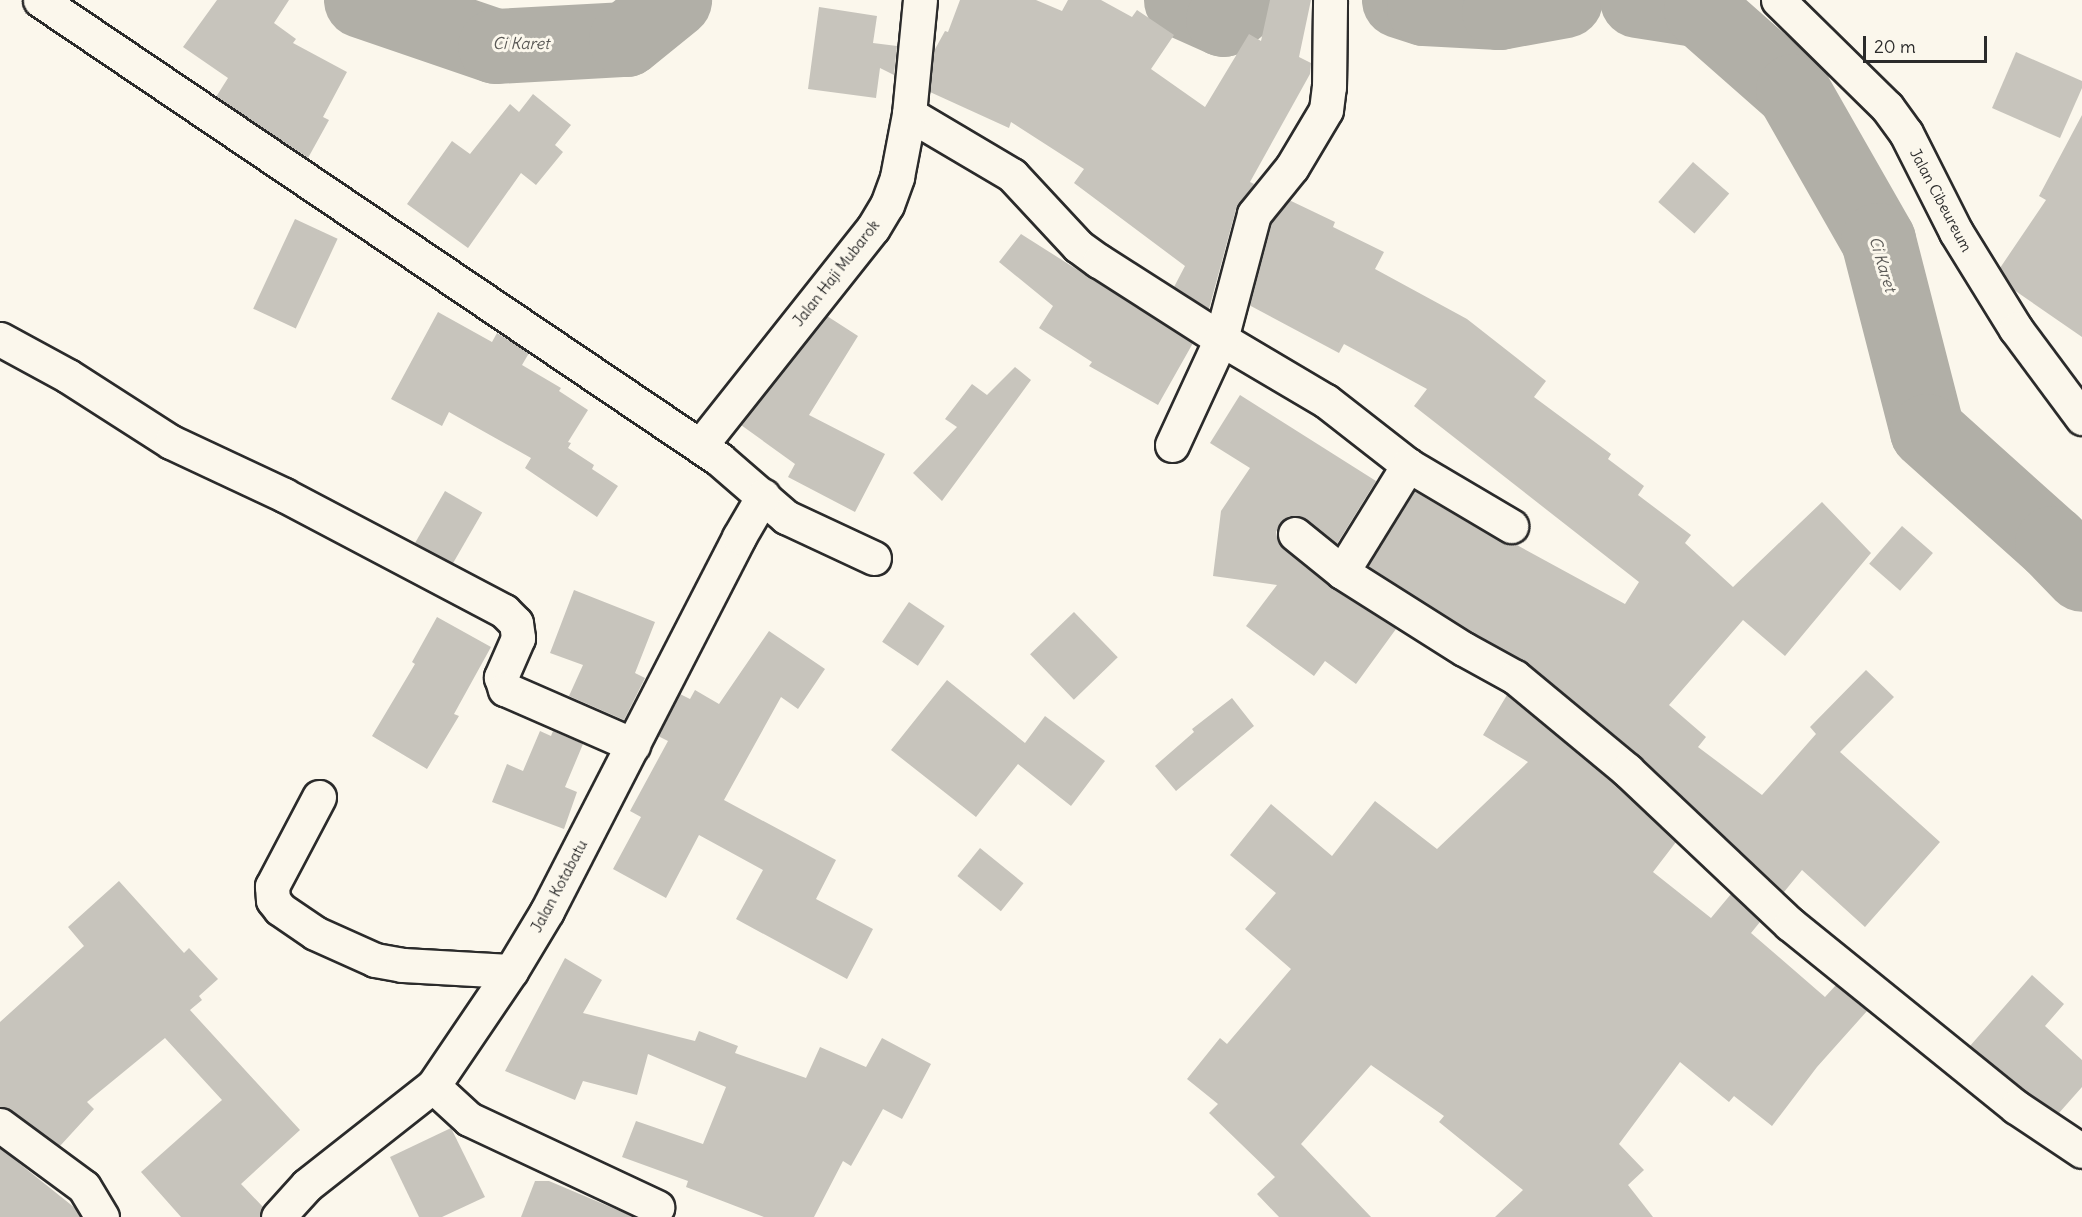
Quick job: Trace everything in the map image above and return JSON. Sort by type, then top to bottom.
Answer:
[{"type":"street","points":[[40,0],[700,447],[786,517],[874,558]]},
{"type":"street","name":"Jalan Haji Mubarok","points":[[700,447],[873,228],[887,205],[897,177],[909,114],[920,0]]},
{"type":"street","points":[[1172,445],[1221,339],[1254,214],[1292,167],[1326,110],[1329,87],[1330,0]]},
{"type":"street","name":"Jalan Cibeureum","points":[[1778,0],[1887,107],[1906,134],[1956,232],[2010,319],[2051,380],[2082,418]]},
{"type":"street","points":[[909,114],[1012,176],[1078,246],[1221,339],[1326,401],[1408,465],[1511,526]]},
{"type":"street","points":[[0,339],[68,376],[171,442],[284,495],[504,610],[516,623],[518,638],[501,677],[505,688],[633,745]]},
{"type":"street","points":[[1342,572],[1408,465]]},
{"type":"street","name":"Jalan Kotabatu","points":[[278,1217],[307,1185],[433,1086],[511,971],[547,910],[744,527],[763,496]]},
{"type":"street","points":[[1295,534],[1342,572],[1464,649],[1515,677],[1627,770],[1790,924],[2016,1107],[2082,1151]]},
{"type":"street","points":[[319,797],[272,886],[273,900],[280,909],[315,933],[375,960],[402,965],[511,971]]},
{"type":"street","points":[[433,1086],[469,1119],[657,1207]]},
{"type":"street","points":[[0,1125],[84,1187],[102,1217]]},
{"type":"building","points":[[217,0],[289,0],[274,23],[296,39],[293,43],[347,72],[323,117],[329,120],[308,158],[216,97],[228,78],[183,47]]},
{"type":"building","points":[[960,0],[1036,0],[1062,11],[1068,0],[1101,0],[1132,17],[1137,10],[1174,35],[1151,69],[1205,107],[1249,34],[1261,41],[1270,0],[1311,0],[1299,57],[1311,63],[1310,74],[1250,182],[1254,184],[1236,209],[1209,309],[1174,287],[1185,266],[1074,183],[1084,169],[1011,122],[1009,128],[930,92],[934,51],[945,31],[948,32]]},
{"type":"building","points":[[819,7],[877,16],[873,43],[897,46],[894,75],[880,68],[876,98],[808,89]]},
{"type":"building","points":[[2016,52],[2082,81],[2082,88],[2060,138],[1992,108]]},
{"type":"building","points":[[533,94],[571,125],[555,145],[563,152],[536,185],[521,173],[468,248],[407,204],[452,141],[470,154],[510,104],[519,112]]},
{"type":"building","points":[[2082,115],[2082,337],[2014,290],[2000,268],[2046,200],[2039,196]]},
{"type":"building","points":[[1693,162],[1729,193],[1694,233],[1658,202]]},
{"type":"building","points":[[1289,200],[1335,222],[1333,227],[1384,252],[1375,269],[1467,319],[1546,381],[1534,397],[1611,454],[1608,459],[1644,486],[1638,495],[1691,535],[1685,543],[1733,587],[1822,502],[1871,553],[1785,656],[1743,620],[1669,705],[1706,737],[1698,747],[1762,795],[1816,734],[1810,727],[1866,670],[1894,697],[1840,752],[1940,842],[1865,927],[1802,870],[1784,892],[1640,756],[1527,663],[1474,633],[1368,566],[1414,491],[1501,542],[1515,544],[1625,604],[1639,582],[1414,406],[1427,389],[1344,344],[1339,353],[1249,305],[1271,223]]},
{"type":"building","points":[[295,219],[338,239],[296,329],[253,309]]},
{"type":"building","points":[[1021,234],[1193,343],[1158,405],[1089,366],[1092,362],[1039,328],[1053,306],[999,262]]},
{"type":"building","points":[[438,312],[492,342],[497,333],[520,347],[529,353],[522,365],[561,388],[559,391],[588,410],[568,442],[571,443],[568,448],[594,465],[592,469],[618,486],[597,517],[525,468],[531,458],[449,412],[442,426],[391,399]]},
{"type":"building","points":[[827,316],[858,336],[809,415],[885,454],[855,512],[788,477],[795,464],[741,425]]},
{"type":"building","points":[[1015,367],[1031,380],[942,501],[913,473],[957,427],[945,419],[972,384],[987,395]]},
{"type":"building","points":[[1240,395],[1376,481],[1337,544],[1298,516],[1289,516],[1281,522],[1276,532],[1283,549],[1330,587],[1396,629],[1356,684],[1325,661],[1314,676],[1246,626],[1277,585],[1213,576],[1221,511],[1250,468],[1210,443]]},
{"type":"building","points":[[445,491],[482,512],[452,564],[415,543]]},
{"type":"building","points":[[1902,526],[1933,553],[1900,591],[1869,564]]},
{"type":"building","points":[[574,590],[655,622],[635,673],[645,678],[624,720],[569,696],[583,665],[550,653]]},
{"type":"building","points":[[909,602],[945,626],[918,666],[882,642]]},
{"type":"building","points":[[1074,612],[1118,657],[1074,700],[1030,654]]},
{"type":"building","points":[[437,617],[491,647],[454,714],[459,716],[427,769],[372,736],[415,664],[412,662]]},
{"type":"building","points":[[769,631],[825,669],[798,709],[781,697],[724,800],[836,860],[816,899],[873,929],[847,979],[736,919],[763,870],[699,835],[666,898],[613,869],[641,817],[630,811],[668,741],[658,736],[680,694],[690,699],[695,690],[719,704]]},
{"type":"building","points":[[947,680],[1025,743],[1045,716],[1105,761],[1071,806],[1018,764],[976,817],[891,750]]},
{"type":"building","points":[[1507,695],[1615,784],[1676,842],[1653,872],[1711,918],[1731,894],[1760,922],[1751,933],[1825,997],[1836,985],[1867,1011],[1817,1067],[1772,1126],[1734,1096],[1729,1102],[1680,1062],[1619,1144],[1644,1170],[1628,1185],[1653,1217],[1495,1217],[1523,1190],[1439,1122],[1444,1116],[1371,1065],[1301,1144],[1371,1217],[1279,1217],[1257,1194],[1275,1177],[1209,1113],[1218,1104],[1187,1079],[1220,1038],[1227,1044],[1291,969],[1245,929],[1276,893],[1230,855],[1271,804],[1332,856],[1375,801],[1437,849],[1528,762],[1483,735]]},
{"type":"building","points":[[1232,698],[1254,726],[1176,791],[1155,766],[1194,732],[1192,729]]},
{"type":"building","points":[[540,731],[551,736],[553,731],[583,744],[565,787],[577,792],[564,829],[492,802],[507,764],[523,771]]},
{"type":"building","points":[[980,848],[1024,883],[1001,911],[957,876]]},
{"type":"building","points":[[119,881],[184,953],[189,948],[218,979],[199,996],[202,1000],[190,1010],[300,1130],[241,1184],[263,1207],[260,1217],[181,1217],[141,1172],[222,1100],[165,1038],[87,1102],[94,1109],[60,1146],[11,1110],[0,1107],[0,1022],[84,946],[68,927]]},
{"type":"building","points":[[565,958],[602,980],[583,1013],[695,1041],[699,1031],[738,1046],[735,1053],[806,1078],[820,1047],[866,1067],[882,1038],[931,1064],[902,1119],[883,1109],[851,1166],[843,1161],[814,1217],[764,1217],[686,1187],[688,1181],[622,1157],[636,1121],[703,1144],[726,1087],[648,1054],[637,1095],[583,1081],[575,1100],[505,1071]]},
{"type":"building","points":[[2032,975],[2064,1004],[2045,1026],[2082,1060],[2082,1087],[2059,1113],[2027,1092],[1970,1046]]},
{"type":"building","points":[[451,1128],[485,1197],[442,1217],[419,1217],[390,1157]]},
{"type":"building","points":[[0,1148],[75,1208],[80,1217],[0,1217]]},
{"type":"building","points":[[535,1181],[549,1181],[634,1217],[521,1217]]},
{"type":"waterway","name":"Ci Karet","points":[[361,0],[495,46],[626,39],[674,0]]},
{"type":"waterway","name":"Ci Karet","points":[[1181,0],[1223,19],[1246,0]]},
{"type":"waterway","name":"Ci Karet","points":[[1399,0],[1424,8],[1499,12],[1565,0]]},
{"type":"waterway","name":"Ci Karet","points":[[1637,0],[1701,10],[1793,91],[1878,240],[1927,431],[2052,543],[2082,574]]}]
